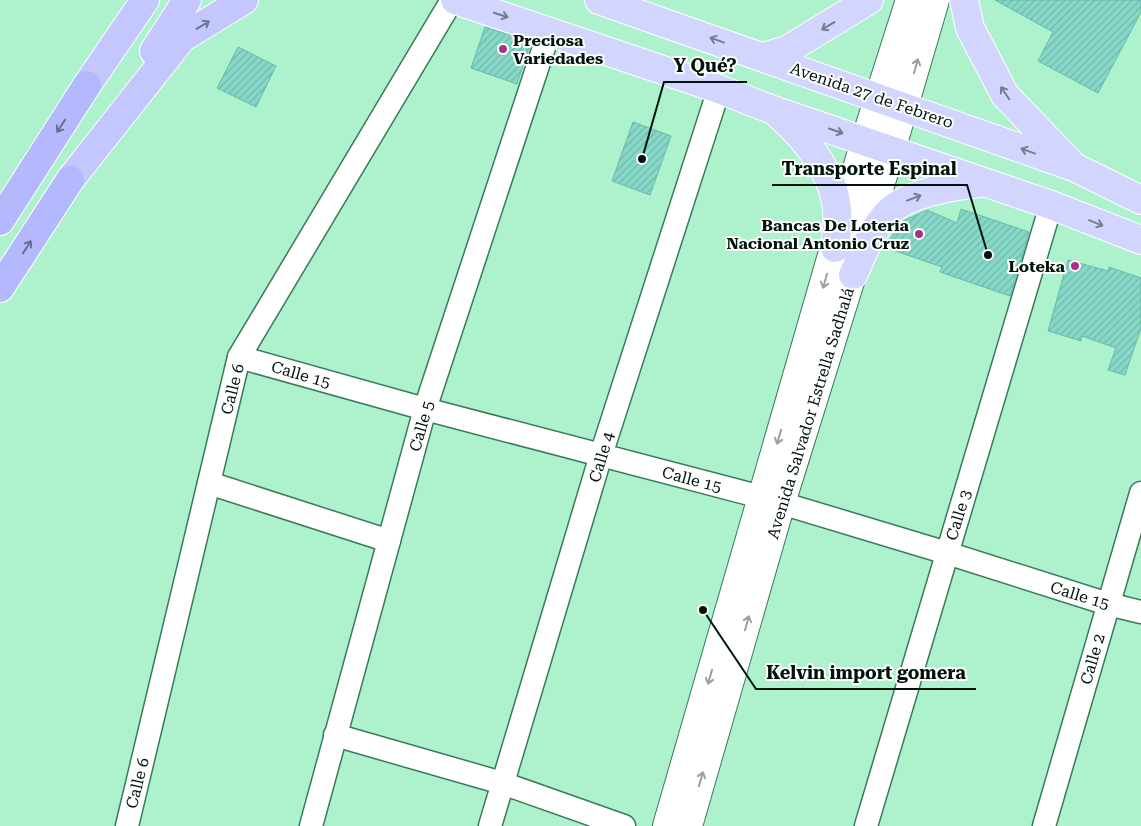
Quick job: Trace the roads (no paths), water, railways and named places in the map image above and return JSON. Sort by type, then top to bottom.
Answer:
[{"type":"highway","points":[[87,85],[110,36],[122,0]]},
{"type":"highway","points":[[0,221],[144,0]]},
{"type":"highway","points":[[0,288],[187,0]]},
{"type":"highway","points":[[70,180],[182,38],[244,0]]},
{"type":"main road","points":[[454,0],[719,89],[774,110],[1051,205],[1141,240]]},
{"type":"main road","name":"Avenida 27 de Febrero","points":[[599,0],[1074,167],[1141,200]]},
{"type":"main road","points":[[763,57],[787,50],[869,0]]},
{"type":"main road","name":"Avenida Salvador Estrella Sadhalá","points":[[688,826],[835,248],[865,141],[910,0]]},
{"type":"main road","name":"Avenida Salvador Estrella Sadhalá","points":[[667,826],[771,500],[852,275],[935,0]]},
{"type":"main road","points":[[964,0],[970,28],[1005,95],[1074,167]]},
{"type":"main road","points":[[774,110],[794,128],[811,149],[835,196],[838,223],[835,248]]},
{"type":"main road","points":[[852,275],[872,235],[886,215],[907,201],[949,186],[983,183]]},
{"type":"street","name":"Calle 6","points":[[127,826],[240,357],[454,0]]},
{"type":"street","name":"Calle 5","points":[[311,826],[425,409],[549,32]]},
{"type":"street","name":"Calle 4","points":[[490,826],[601,455],[719,89]]},
{"type":"street","name":"Calle 3","points":[[866,826],[1051,205]]},
{"type":"street","name":"Calle 15","points":[[240,357],[425,409],[771,500],[1108,604],[1141,612]]},
{"type":"street","points":[[209,483],[389,541]]},
{"type":"street","name":"Calle 2","points":[[1044,826],[1141,493]]},
{"type":"street","points":[[335,735],[502,783],[624,826]]},
{"type":"place","name":"Preciosa Variedades","points":[[503,49]]},
{"type":"place","name":"Y Qué?","points":[[642,159]]},
{"type":"place","name":"Bancas De Loteria Nacional Antonio Cruz","points":[[919,234]]},
{"type":"place","name":"Transporte Espinal","points":[[988,255]]},
{"type":"place","name":"Loteka","points":[[1075,266]]},
{"type":"place","name":"Kelvin import gomera","points":[[703,610]]}]
